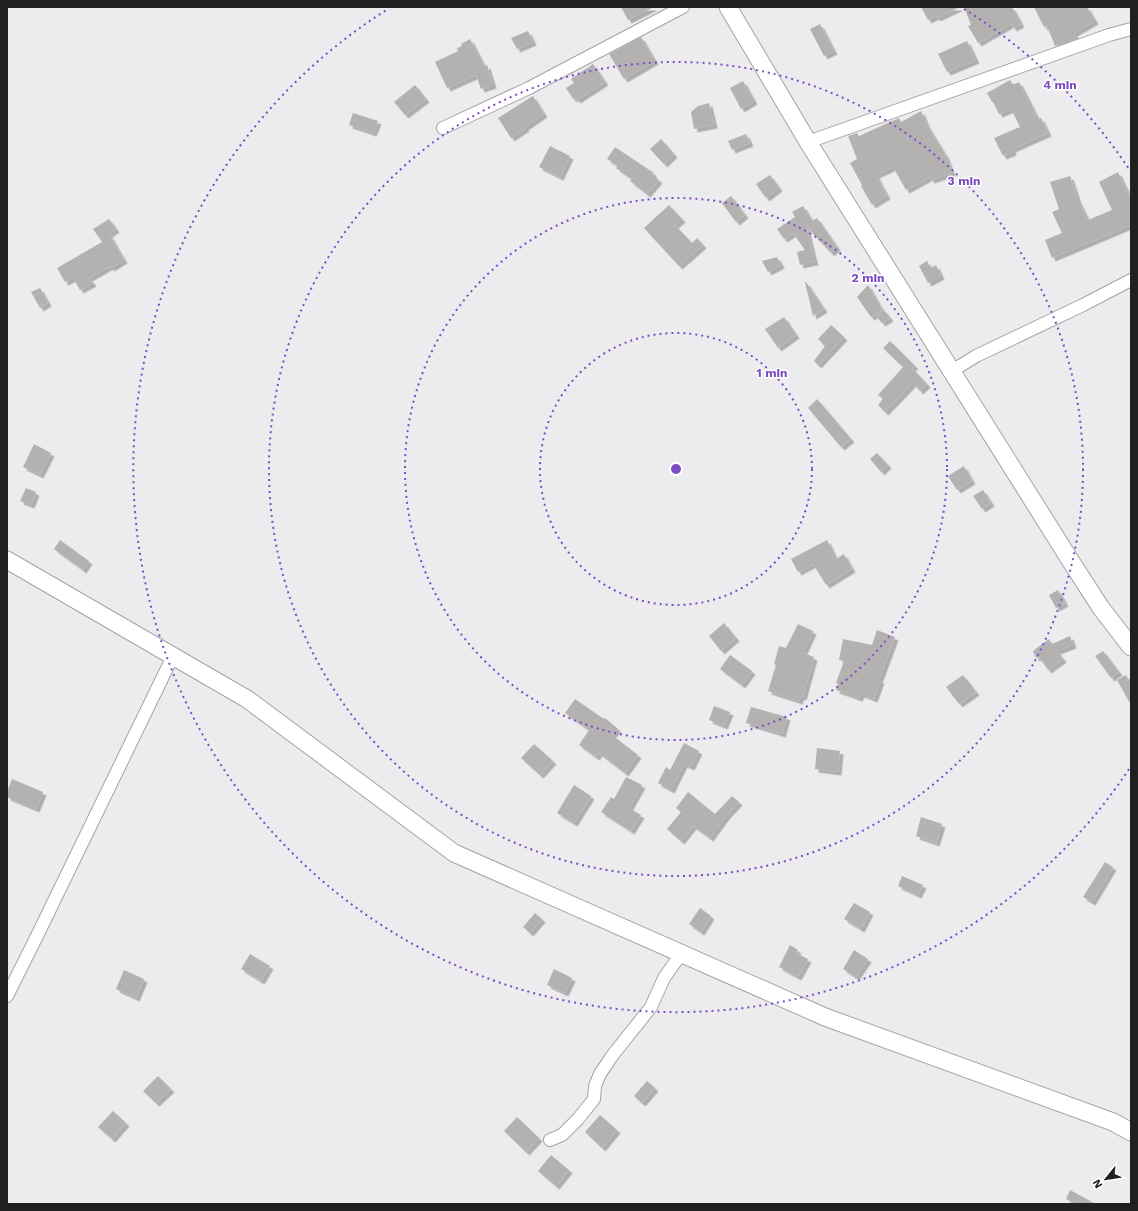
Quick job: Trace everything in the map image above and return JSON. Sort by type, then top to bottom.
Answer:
[{"type":"main road","points":[[728,7],[808,142],[1101,608],[1131,647]]},
{"type":"main road","points":[[7,560],[247,699],[454,853],[825,1017],[1113,1122],[1131,1132]]},
{"type":"street","points":[[443,128],[529,88],[683,7]]},
{"type":"street","points":[[808,142],[1109,35],[1131,29]]},
{"type":"street","points":[[952,371],[976,356],[1083,306],[1131,280]]},
{"type":"street","points":[[8,990],[38,936],[173,656]]},
{"type":"street","points":[[550,1140],[562,1135],[578,1119],[594,1099],[595,1086],[600,1074],[612,1056],[651,1007],[664,978],[681,954]]},
{"type":"building","points":[[621,7],[654,7],[628,20]]},
{"type":"building","points":[[921,7],[960,7],[937,18],[936,16],[928,20]]},
{"type":"building","points":[[964,7],[1012,7],[1021,24],[1013,28],[1011,24],[978,43],[968,26],[971,25]]},
{"type":"building","points":[[1034,7],[1087,7],[1095,21],[1074,33],[1076,39],[1055,46],[1047,26],[1044,27]]},
{"type":"building","points":[[820,24],[834,51],[824,56],[810,29]]},
{"type":"building","points":[[528,31],[533,42],[517,49],[511,38]]},
{"type":"building","points":[[641,37],[655,61],[624,79],[609,54]]},
{"type":"building","points":[[470,39],[484,66],[487,65],[493,85],[481,89],[476,75],[447,88],[435,62],[458,51],[457,48],[462,46],[461,44]]},
{"type":"building","points":[[967,41],[976,60],[947,72],[938,54]]},
{"type":"building","points":[[593,64],[605,82],[577,100],[575,97],[573,99],[566,88],[574,83],[571,79]]},
{"type":"building","points":[[1010,80],[1013,85],[1019,82],[1038,119],[1041,118],[1048,133],[1012,149],[1013,152],[1003,156],[994,138],[1020,127],[1011,109],[999,114],[987,93]]},
{"type":"building","points":[[743,81],[754,101],[741,109],[730,88]]},
{"type":"building","points":[[415,85],[426,99],[405,115],[394,102]]},
{"type":"building","points":[[533,96],[544,114],[511,138],[498,118]]},
{"type":"building","points":[[709,103],[714,125],[694,129],[691,112],[698,106]]},
{"type":"building","points":[[921,111],[927,125],[946,156],[952,173],[931,180],[930,177],[906,190],[893,167],[876,175],[887,196],[872,205],[850,163],[857,159],[848,136],[857,133],[859,136],[899,118],[901,122]]},
{"type":"building","points":[[353,113],[378,121],[373,133],[349,125]]},
{"type":"building","points":[[746,134],[750,143],[732,150],[728,141]]},
{"type":"building","points":[[661,139],[674,154],[664,164],[650,149]]},
{"type":"building","points":[[550,146],[570,156],[560,177],[539,167]]},
{"type":"building","points":[[615,147],[654,173],[652,174],[659,180],[647,194],[630,181],[632,179],[616,168],[618,166],[607,159]]},
{"type":"building","points":[[1118,172],[1131,199],[1131,225],[1052,258],[1045,240],[1062,233],[1052,212],[1059,209],[1050,182],[1070,176],[1078,200],[1088,220],[1112,210],[1099,182]]},
{"type":"building","points":[[770,175],[779,188],[766,198],[756,184]]},
{"type":"building","points":[[731,196],[745,215],[736,222],[722,203]]},
{"type":"building","points":[[669,205],[682,219],[675,225],[692,243],[697,238],[703,245],[679,266],[644,228]]},
{"type":"building","points":[[803,206],[812,221],[817,218],[837,247],[831,253],[806,226],[815,263],[813,262],[800,265],[797,252],[805,250],[793,233],[784,239],[777,229],[795,217],[792,212]]},
{"type":"building","points":[[109,219],[116,229],[109,234],[124,260],[89,278],[93,283],[80,290],[73,278],[65,282],[57,268],[102,242],[93,229]]},
{"type":"building","points":[[777,257],[781,265],[768,272],[762,261]]},
{"type":"building","points":[[927,261],[931,268],[936,265],[941,276],[928,283],[919,266]]},
{"type":"building","points":[[805,282],[824,309],[813,316]]},
{"type":"building","points":[[868,285],[882,310],[871,317],[857,297]]},
{"type":"building","points":[[40,288],[48,303],[40,308],[31,292]]},
{"type":"building","points":[[884,310],[890,318],[882,323],[876,316]]},
{"type":"building","points":[[784,317],[796,335],[778,348],[765,329]]},
{"type":"building","points":[[831,325],[844,337],[818,365],[814,361],[825,346],[818,339]]},
{"type":"building","points":[[890,341],[915,366],[912,368],[927,384],[920,391],[913,383],[885,412],[878,405],[883,399],[878,395],[903,367],[883,348]]},
{"type":"building","points":[[817,399],[851,439],[841,447],[808,408]]},
{"type":"building","points":[[34,444],[51,453],[40,475],[23,467]]},
{"type":"building","points":[[877,453],[888,465],[881,472],[870,459]]},
{"type":"building","points":[[964,466],[972,481],[957,490],[948,476]]},
{"type":"building","points":[[26,488],[36,492],[31,505],[20,501]]},
{"type":"building","points":[[983,490],[991,503],[982,509],[973,496]]},
{"type":"building","points":[[60,540],[89,561],[83,570],[54,549]]},
{"type":"building","points":[[827,540],[836,559],[844,554],[852,569],[826,585],[813,564],[798,572],[791,559]]},
{"type":"building","points":[[1058,590],[1065,603],[1056,608],[1049,595]]},
{"type":"building","points":[[724,623],[736,638],[721,651],[709,636]]},
{"type":"building","points":[[798,624],[813,631],[803,653],[814,657],[803,697],[801,696],[799,701],[768,691],[776,665],[774,664],[779,646],[786,648]]},
{"type":"building","points":[[877,630],[895,637],[879,680],[881,680],[874,699],[861,694],[859,698],[836,690],[838,684],[836,683],[844,661],[839,660],[843,639],[872,645]]},
{"type":"building","points":[[1070,636],[1073,645],[1057,651],[1063,659],[1048,670],[1039,657],[1036,658],[1033,651],[1049,639],[1052,644]]},
{"type":"building","points":[[1103,651],[1119,672],[1111,678],[1095,656]]},
{"type":"building","points":[[730,655],[752,671],[742,685],[720,669]]},
{"type":"building","points":[[963,675],[976,692],[959,704],[946,687]]},
{"type":"building","points":[[1126,675],[1131,685],[1131,705],[1117,680]]},
{"type":"building","points":[[575,699],[604,719],[605,718],[618,729],[612,735],[638,755],[625,773],[599,753],[596,757],[579,745],[589,730],[565,713]]},
{"type":"building","points":[[714,706],[730,712],[724,726],[709,720]]},
{"type":"building","points":[[751,707],[787,717],[782,734],[746,723]]},
{"type":"building","points":[[684,743],[699,751],[691,767],[684,764],[671,790],[658,783],[666,767],[670,770]]},
{"type":"building","points":[[534,744],[553,761],[540,775],[521,758]]},
{"type":"building","points":[[817,748],[840,751],[838,772],[815,769]]},
{"type":"building","points":[[626,777],[642,785],[629,808],[641,815],[631,831],[601,812],[611,797],[614,799]]},
{"type":"building","points":[[12,779],[43,792],[36,809],[7,797],[7,792]]},
{"type":"building","points":[[574,785],[591,796],[574,823],[557,813]]},
{"type":"building","points":[[688,792],[715,814],[732,796],[739,802],[726,816],[710,838],[693,826],[681,841],[667,829],[681,812],[676,808]]},
{"type":"building","points":[[921,817],[942,824],[936,843],[916,836]]},
{"type":"building","points":[[1105,862],[1113,867],[1092,902],[1083,897]]},
{"type":"building","points":[[902,876],[923,885],[918,895],[898,886]]},
{"type":"building","points":[[854,903],[870,912],[861,929],[844,919]]},
{"type":"building","points":[[700,908],[711,916],[701,932],[689,924]]},
{"type":"building","points":[[535,913],[542,919],[530,933],[523,927]]},
{"type":"building","points":[[790,945],[798,950],[796,953],[808,959],[798,977],[779,967]]},
{"type":"building","points":[[854,950],[868,959],[856,977],[843,969]]},
{"type":"building","points":[[250,954],[270,966],[261,981],[241,969]]},
{"type":"building","points":[[554,969],[572,978],[565,993],[547,985]]},
{"type":"building","points":[[124,970],[144,979],[136,998],[116,989]]},
{"type":"building","points":[[158,1076],[171,1089],[156,1103],[143,1091]]},
{"type":"building","points":[[647,1081],[655,1088],[642,1103],[634,1096]]},
{"type":"building","points":[[113,1111],[126,1123],[112,1139],[98,1127]]},
{"type":"building","points":[[600,1115],[617,1130],[602,1148],[585,1132]]},
{"type":"building","points":[[517,1117],[539,1138],[526,1152],[504,1131]]},
{"type":"building","points":[[551,1155],[569,1170],[556,1186],[538,1171]]},
{"type":"building","points":[[1070,1190],[1096,1204],[1076,1204],[1066,1199]]}]
